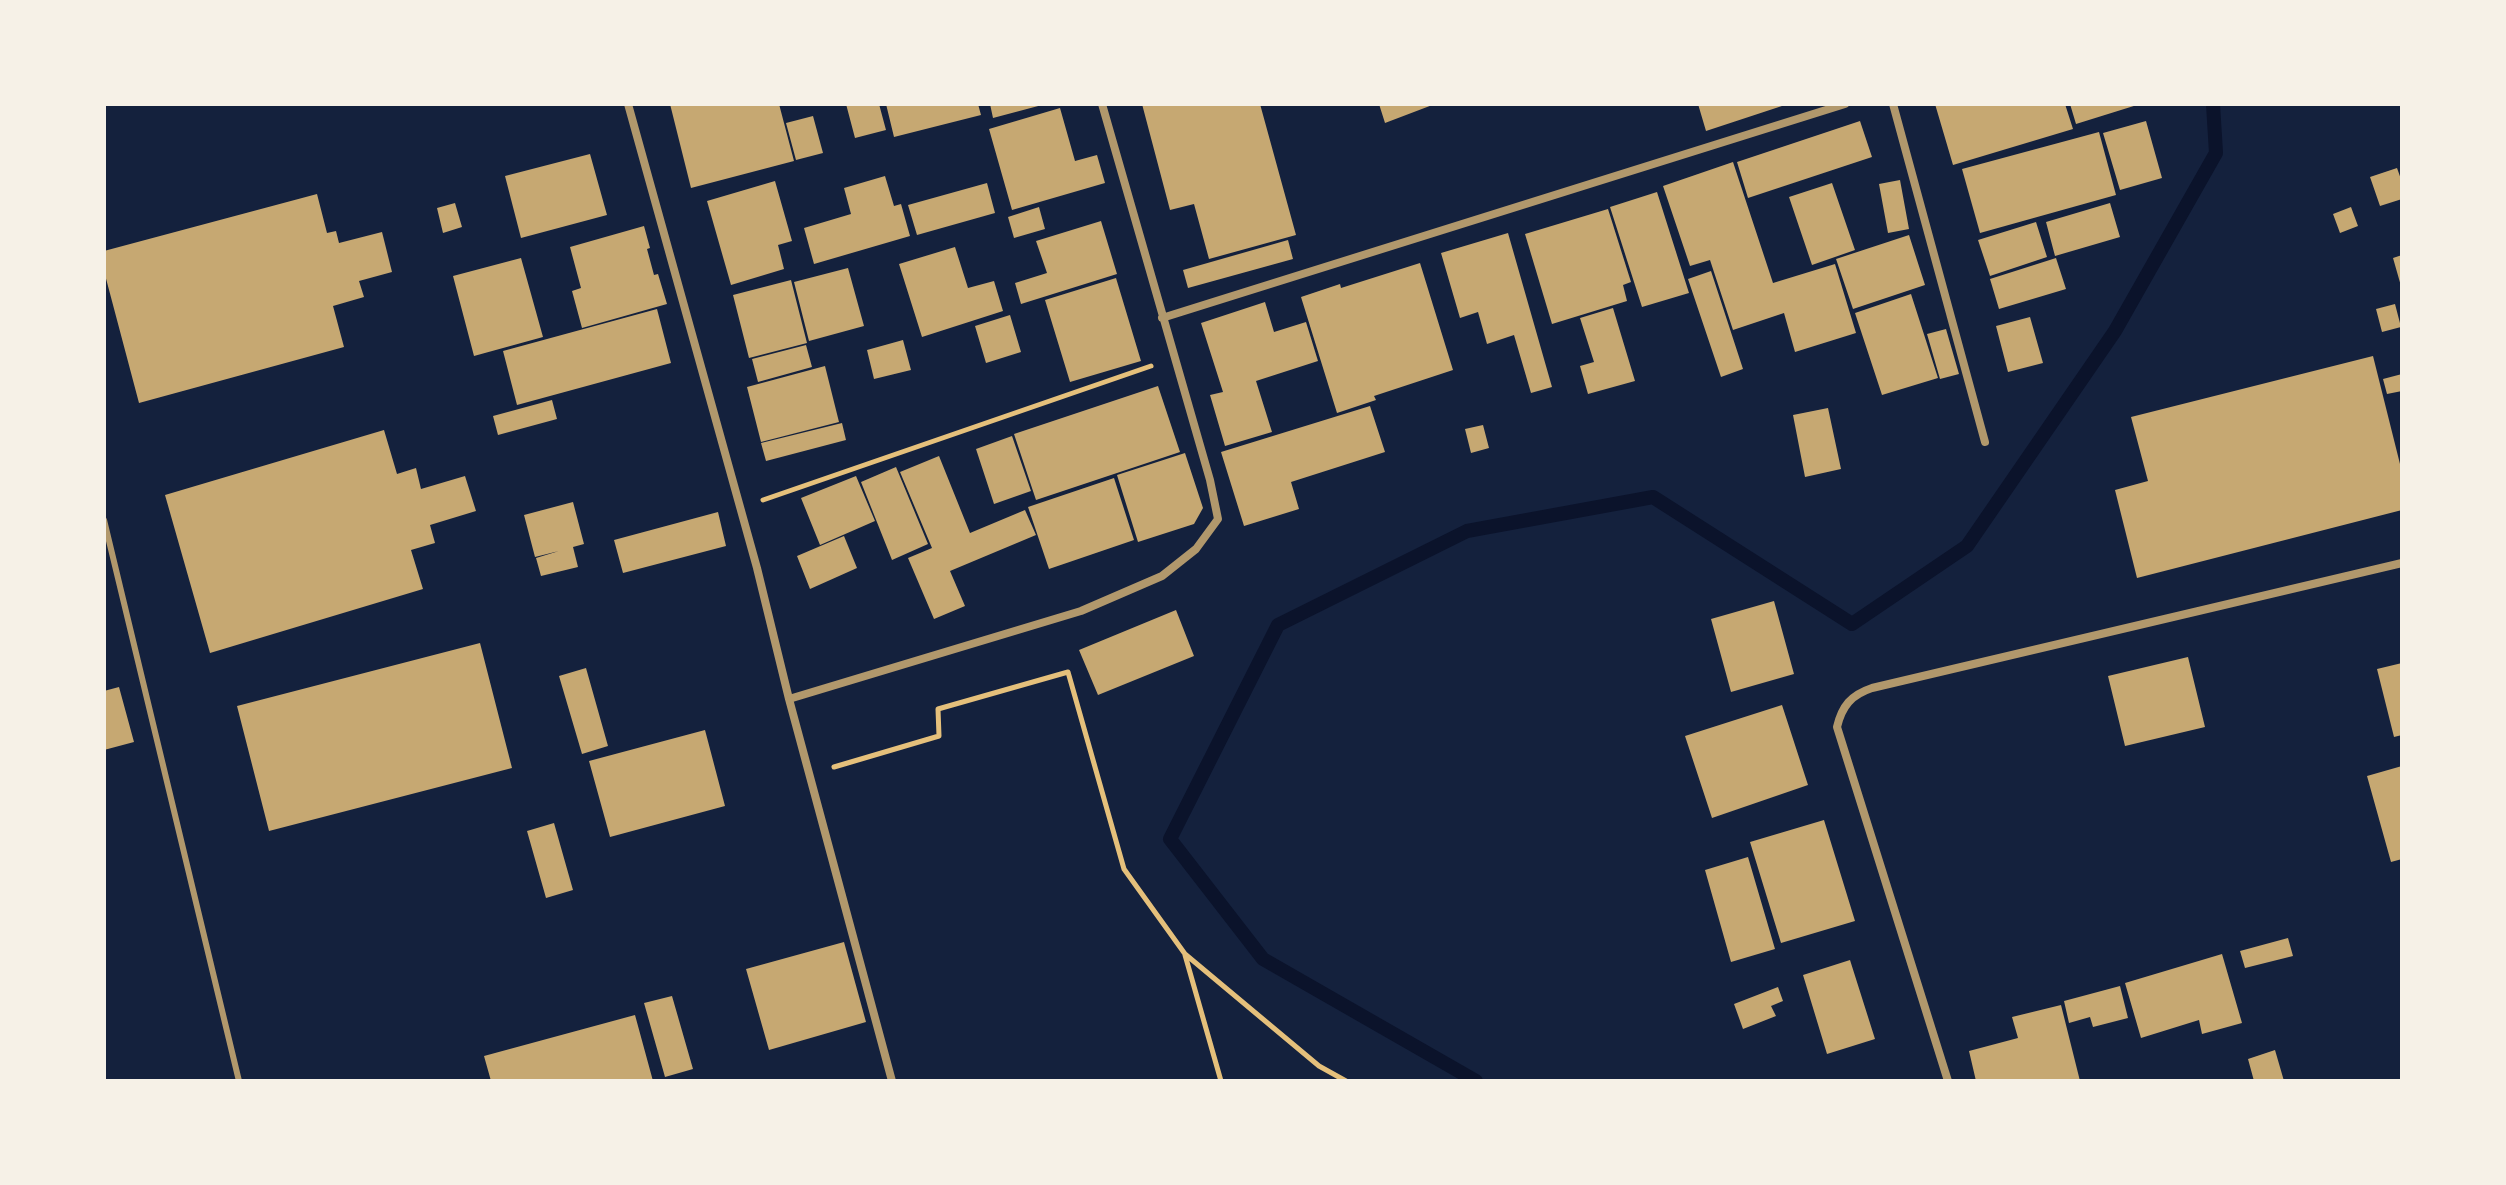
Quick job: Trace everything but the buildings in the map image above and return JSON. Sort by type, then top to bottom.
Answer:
[{"type":"street","points":[[628,104],[741,508],[892,1081]]},
{"type":"street","points":[[789,699],[1081,611],[1162,576],[1196,549],[1218,519],[1210,480],[1102,104]]},
{"type":"street","points":[[1162,318],[1845,104]]},
{"type":"street","points":[[1893,104],[1985,442]]},
{"type":"street","points":[[1948,1081],[1837,727],[1850,699],[1872,688],[2402,563]]},
{"type":"lane","points":[[104,520],[239,1081]]},
{"type":"path","points":[[741,508],[1174,358]]},
{"type":"path","points":[[809,774],[939,736],[938,709],[1068,672],[1124,869],[1185,954],[1319,1066],[1346,1081]]},
{"type":"path","points":[[1185,954],[1221,1081]]},
{"type":"waterway","points":[[1476,1081],[1263,959],[1170,839],[1278,625],[1467,531],[1653,497],[1852,624],[1967,546],[2115,331],[2216,153],[2213,104]]}]
